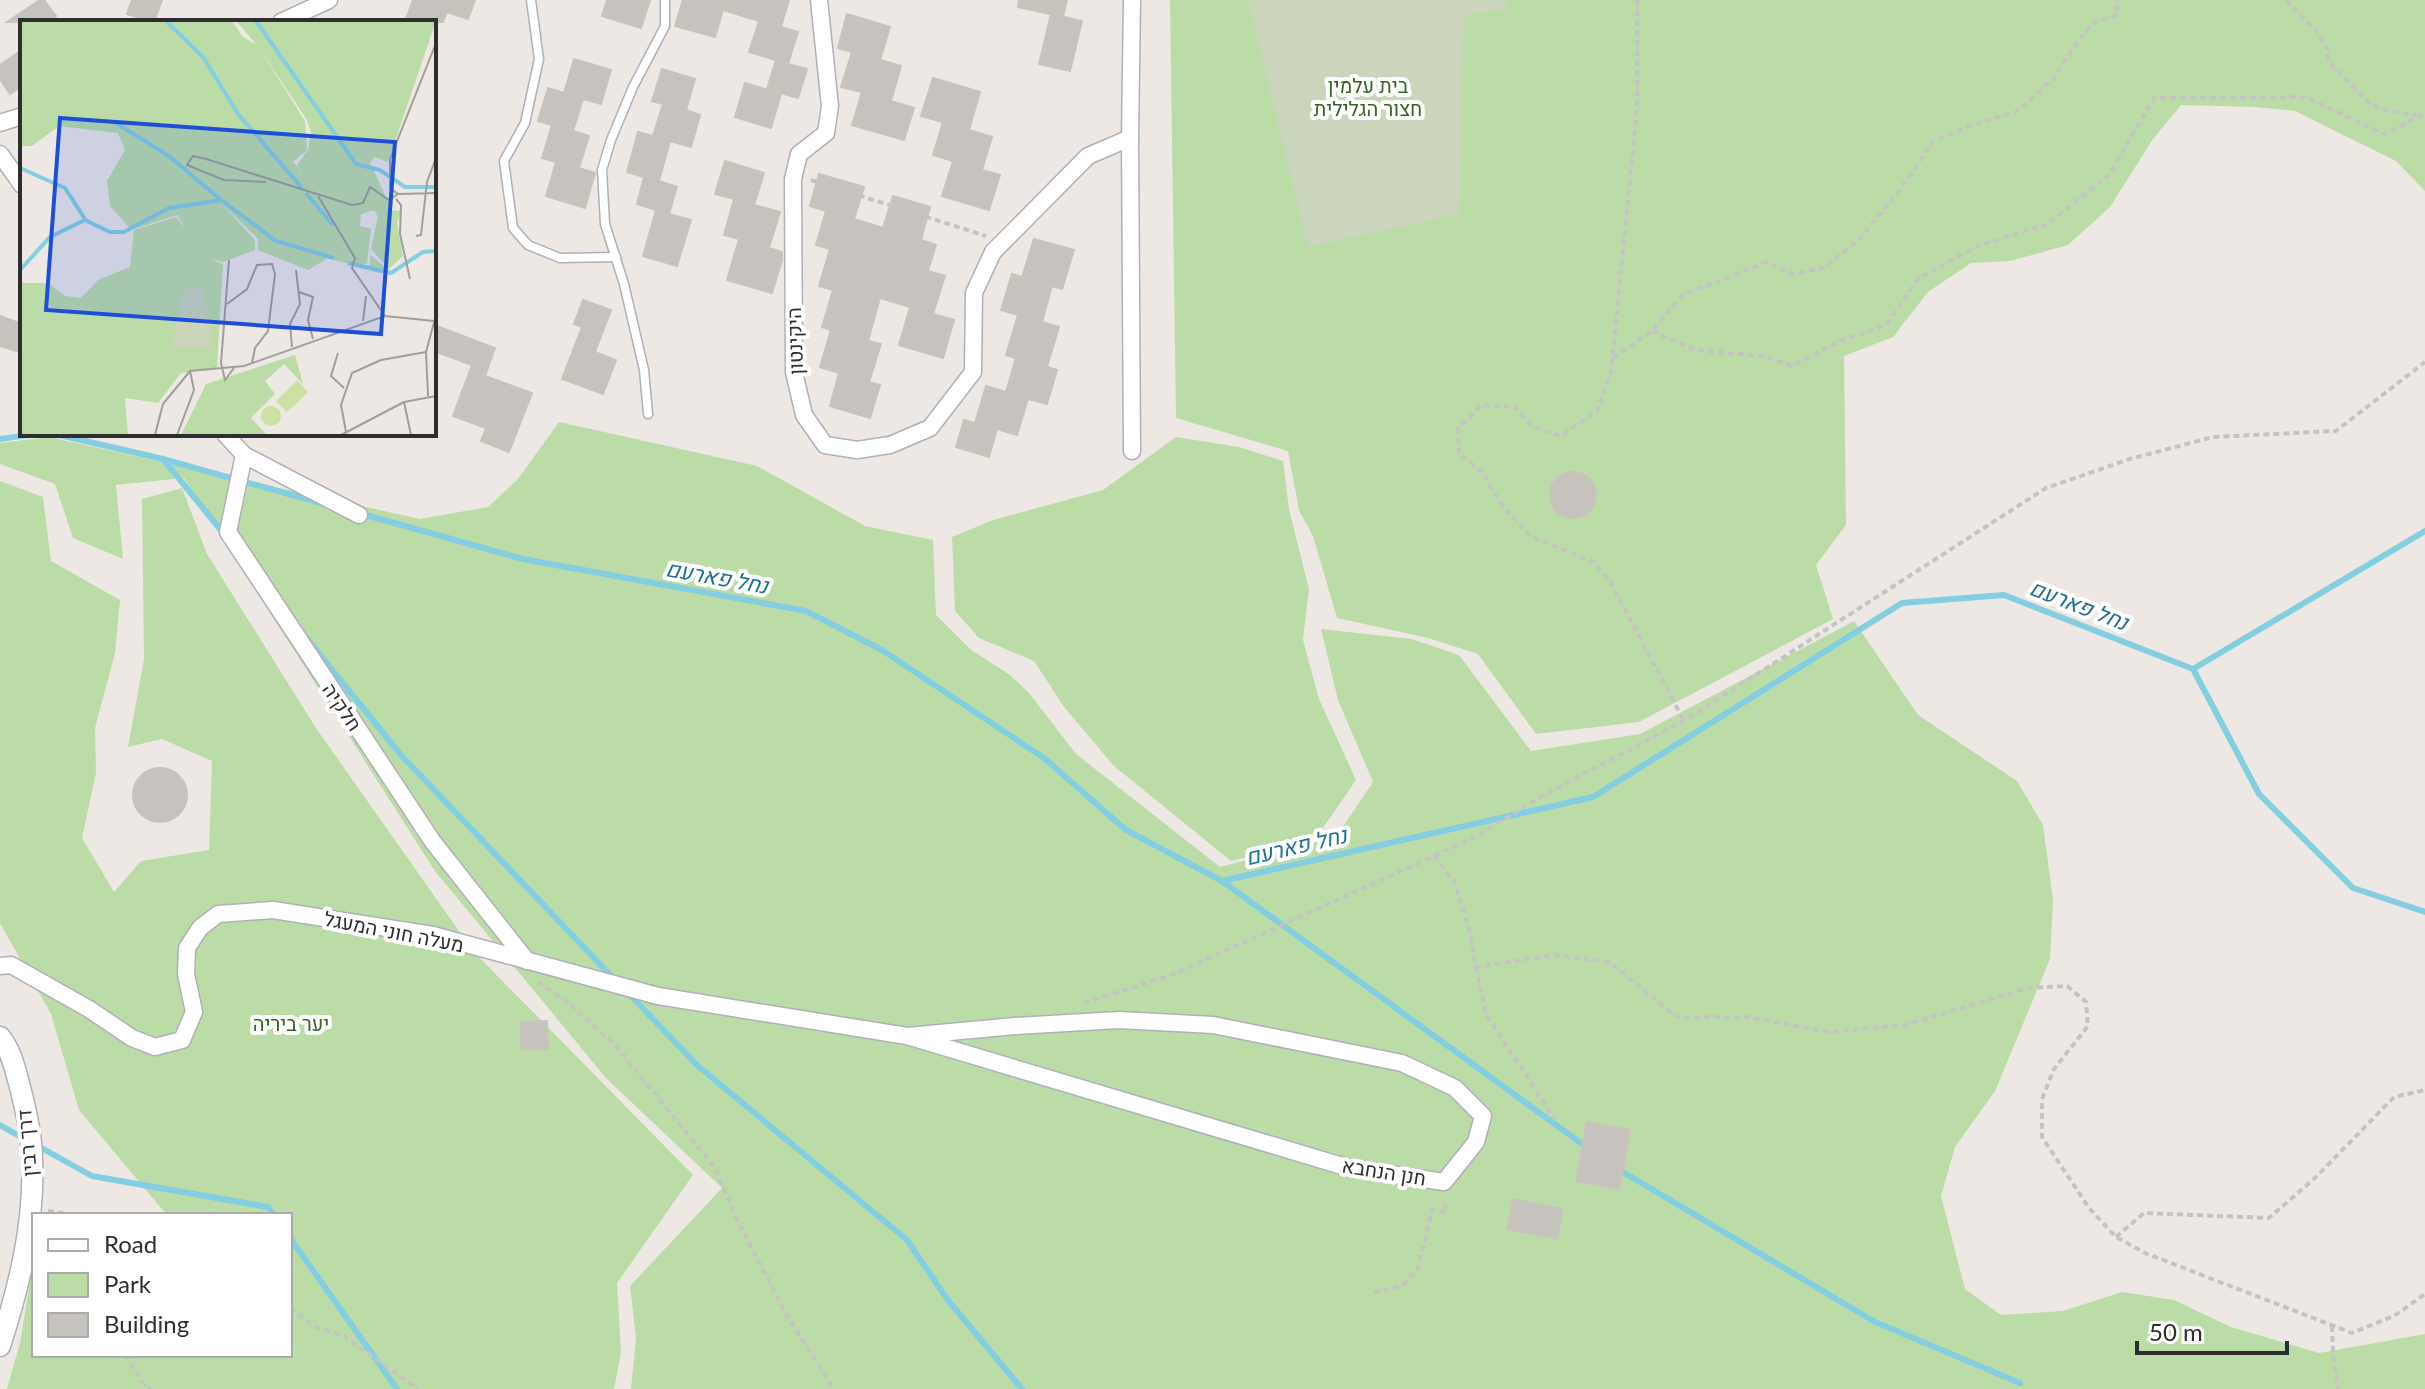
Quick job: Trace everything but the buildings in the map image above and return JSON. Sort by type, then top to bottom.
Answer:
[{"type":"street","points":[[285,20],[329,0]]},
{"type":"street","points":[[794,175],[799,154],[826,133],[830,106],[819,0]]},
{"type":"street","points":[[1132,0],[1132,451]]},
{"type":"street","points":[[0,123],[20,117]]},
{"type":"street","name":"היקינטון","points":[[794,175],[794,372],[804,415],[825,445],[857,450],[890,445],[930,428],[973,372],[974,293],[993,252],[1088,156],[1130,138]]},
{"type":"street","points":[[0,154],[20,182]]},
{"type":"street","points":[[227,436],[244,455],[359,515]]},
{"type":"street","name":"חלקיה","points":[[244,455],[228,532],[433,842],[527,961]]},
{"type":"street","name":"מעלה חוני המעגל","points":[[0,966],[11,965],[89,1009],[132,1038],[155,1047],[182,1040],[194,1012],[186,974],[187,948],[200,928],[218,914],[273,910],[433,935],[658,996],[907,1036]]},
{"type":"street","name":"חנן הנחבא","points":[[1119,1020],[1213,1025],[1402,1063],[1455,1088],[1483,1116],[1476,1142],[1444,1182],[1349,1168],[907,1036],[1119,1020]]},
{"type":"street","name":"דרך רבין","points":[[0,1037],[10,1050],[26,1114],[33,1160],[22,1262],[0,1346]]},
{"type":"lane","points":[[531,0],[539,59],[525,123],[504,161],[513,228],[528,245],[560,258],[616,257]]},
{"type":"lane","points":[[648,414],[644,370],[605,224],[602,170],[633,87],[665,26],[665,0]]},
{"type":"path","points":[[1637,0],[1637,108],[1613,358],[1597,411],[1561,436],[1532,426],[1515,407],[1482,405],[1458,429],[1459,453],[1483,473],[1509,513],[1532,537],[1594,562],[1610,581],[1684,721]]},
{"type":"path","points":[[1613,358],[1652,331],[1682,295],[1767,262],[1791,274],[1823,268],[1860,239],[1907,180],[1933,141],[2016,112],[2054,78],[2093,23],[2117,15],[2117,0]]},
{"type":"path","points":[[2286,0],[2316,31],[2327,48],[2329,62],[2371,105],[2422,117]]},
{"type":"path","points":[[1652,331],[1695,350],[1763,356],[1792,366],[1842,340],[1885,326],[1919,278],[1980,245],[2046,225],[2108,176],[2154,98],[2305,97],[2384,134],[2422,117]]},
{"type":"path","points":[[794,175],[1003,242]]},
{"type":"path","points":[[1072,1007],[1172,975],[1475,837],[1549,792],[1684,721],[2046,488],[2130,459],[2213,437],[2336,431],[2425,362]]},
{"type":"path","points":[[1434,856],[1454,881],[1469,929],[1486,1014],[1555,1120]]},
{"type":"path","points":[[1476,967],[1555,955],[1609,962],[1677,1017],[1748,1017],[1829,1032],[1905,1025],[2028,988],[2067,986],[2086,1002],[2088,1026],[2054,1069],[2042,1099],[2042,1137],[2089,1208],[2116,1237],[2145,1253],[2352,1333],[2394,1316],[2425,1294]]},
{"type":"path","points":[[527,961],[524,973],[572,1006],[617,1047],[715,1168],[736,1218],[786,1314],[834,1389]]},
{"type":"path","points":[[2116,1237],[2144,1213],[2269,1218],[2316,1177],[2394,1097],[2425,1090]]},
{"type":"path","points":[[1374,1292],[1402,1286],[1418,1268],[1432,1210],[1446,1212],[1444,1182]]},
{"type":"path","points":[[30,1210],[50,1213]]},
{"type":"path","points":[[292,1310],[316,1327],[342,1335],[418,1389]]},
{"type":"path","points":[[2332,1326],[2338,1389]]},
{"type":"path","points":[[126,1357],[145,1386],[151,1389]]},
{"type":"green space","points":[[1170,0],[2425,0],[2425,191],[2396,161],[2295,111],[2181,105],[2153,139],[2110,207],[2068,245],[2010,261],[1971,263],[1928,292],[1893,337],[1844,356],[1846,525],[1816,565],[1833,619],[1639,722],[1536,734],[1478,654],[1428,638],[1337,618],[1313,536],[1299,510],[1288,451],[1176,418]]},
{"type":"green space","name":"בית עלמין חצור הגלילית","points":[[1248,0],[1508,0],[1508,9],[1463,15],[1460,214],[1308,247]]},
{"type":"green space","points":[[559,422],[757,466],[865,526],[933,540],[936,615],[970,649],[1010,675],[1029,693],[1076,754],[1220,867],[1336,837],[1373,782],[1338,700],[1321,629],[1412,639],[1459,655],[1531,751],[1640,734],[1854,621],[1918,715],[2017,781],[2043,825],[2053,900],[2050,959],[1995,1091],[1955,1147],[1941,1196],[1965,1289],[2001,1315],[2063,1311],[2122,1292],[2174,1300],[2231,1327],[2319,1353],[2425,1334],[2425,1389],[631,1389],[636,1338],[630,1286],[722,1188],[606,1078],[435,871],[184,478],[116,485],[123,559],[73,538],[55,484],[0,464],[0,443],[49,437],[420,519],[488,507],[518,479]]},
{"type":"green space","points":[[1176,437],[1239,447],[1283,461],[1289,509],[1309,589],[1303,640],[1319,699],[1356,780],[1314,841],[1231,861],[1114,766],[1064,707],[1034,661],[979,638],[955,611],[952,537],[993,520],[1103,490]]},
{"type":"green space","name":"יער ביריה","points":[[0,481],[43,497],[51,561],[120,600],[115,653],[95,728],[96,773],[82,838],[114,892],[141,861],[209,850],[212,761],[162,739],[128,747],[144,659],[142,499],[182,488],[207,554],[316,728],[473,951],[693,1175],[617,1283],[621,1353],[614,1389],[7,1389],[20,1343],[32,1269],[32,1357],[292,1357],[292,1213],[165,1213],[79,1110],[51,1014],[0,923]]},
{"type":"waterway","points":[[0,439],[21,436]]},
{"type":"waterway","name":"נחל פארעם","points":[[64,436],[163,459],[324,504]]},
{"type":"waterway","points":[[163,459],[224,534]]},
{"type":"waterway","name":"נחל פארעם","points":[[362,514],[523,559],[806,611],[882,650],[1044,758],[1126,830],[1222,881],[1593,797],[1902,603],[2004,595],[2193,669],[2425,531]]},
{"type":"waterway","points":[[308,640],[401,755],[614,979]]},
{"type":"waterway","points":[[2193,669],[2259,794],[2353,888],[2425,912]]},
{"type":"waterway","points":[[1222,881],[1589,1149]]},
{"type":"waterway","points":[[627,992],[698,1066],[907,1240],[947,1299],[1022,1389]]},
{"type":"waterway","points":[[0,1125],[26,1140]]},
{"type":"waterway","points":[[36,1145],[92,1176],[268,1207],[272,1213]]},
{"type":"waterway","points":[[1618,1169],[1875,1322],[2020,1383]]},
{"type":"waterway","points":[[292,1241],[397,1389]]}]
